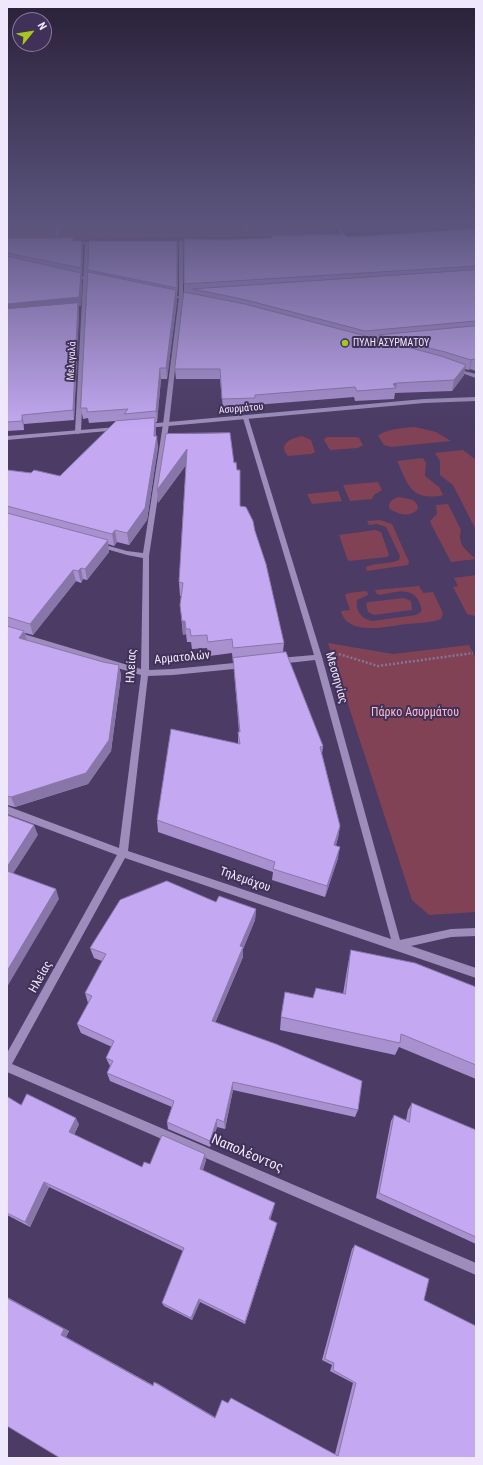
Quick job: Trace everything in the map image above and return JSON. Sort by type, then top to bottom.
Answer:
[{"type":"street","name":"Μελιγαλά","points":[[78,432],[85,291]]},
{"type":"street","name":"Ηλείας","points":[[7,1063],[123,853],[145,674],[146,556],[166,424],[181,291]]},
{"type":"street","points":[[162,294],[196,298]]},
{"type":"street","points":[[76,309],[84,308]]},
{"type":"street","points":[[448,367],[476,376]]},
{"type":"street","name":"Ασυρμάτου","points":[[137,427],[424,401],[476,399]]},
{"type":"street","name":"Μεσσηνίας","points":[[246,418],[318,657],[397,945]]},
{"type":"street","points":[[7,438],[122,428]]},
{"type":"street","points":[[89,543],[127,553],[146,556]]},
{"type":"street","name":"Αρματολών","points":[[7,632],[145,674],[249,664]]},
{"type":"street","points":[[272,662],[318,657]]},
{"type":"street","name":"Τηλεμάχου","points":[[7,810],[123,853],[476,973]]},
{"type":"street","points":[[397,945],[451,933],[476,932]]},
{"type":"street","name":"Ναπολέοντος","points":[[7,1067],[476,1269]]},
{"type":"path","points":[[318,657],[341,654],[378,666],[473,653]]},
{"type":"green space","points":[[415,427],[436,432],[451,441],[391,447],[384,445],[378,436],[401,428]]},
{"type":"green space","points":[[302,436],[311,440],[315,452],[311,454],[288,456],[284,448],[287,442]]},
{"type":"green space","points":[[328,437],[356,437],[359,438],[363,445],[358,448],[330,450],[324,440]]},
{"type":"green space","points":[[463,450],[476,460],[476,530],[453,485],[440,475],[440,461],[435,453]]},
{"type":"green space","points":[[423,458],[426,463],[425,476],[439,487],[443,495],[430,497],[416,493],[411,489],[397,461]]},
{"type":"green space","points":[[378,482],[382,490],[374,495],[372,499],[350,501],[343,485]]},
{"type":"green space","points":[[338,491],[342,501],[312,504],[307,494]]},
{"type":"green space","points":[[399,497],[413,500],[417,504],[418,509],[411,514],[400,514],[389,508],[391,501]]},
{"type":"green space","points":[[448,504],[461,530],[460,540],[463,547],[476,559],[451,562],[431,524],[430,521],[437,514],[436,505]]},
{"type":"green space","points":[[380,520],[392,524],[409,562],[408,565],[367,571],[366,567],[370,565],[399,560],[400,556],[386,527],[377,524],[369,525],[367,521]]},
{"type":"green space","points":[[375,530],[381,532],[389,555],[387,557],[349,561],[339,535]]},
{"type":"green space","points":[[476,575],[475,616],[467,614],[453,587],[458,586],[454,578]]},
{"type":"green space","points":[[419,586],[423,593],[433,592],[443,613],[441,619],[429,622],[370,628],[351,624],[345,619],[341,611],[350,610],[345,595],[348,593],[367,591],[368,595],[357,600],[357,608],[360,614],[368,620],[372,621],[416,615],[421,612],[421,607],[418,600],[411,593],[395,592],[380,595],[377,594],[375,590]]},
{"type":"green space","points":[[404,598],[411,601],[412,610],[374,615],[368,612],[366,603]]},
{"type":"green space","name":"Πάρκο Ασυρμάτου","points":[[328,643],[393,654],[469,645],[476,659],[476,912],[429,915],[412,900]]},
{"type":"building","points":[[7,291],[79,291],[79,297],[7,304]]},
{"type":"building","points":[[87,291],[176,291],[166,368],[160,368],[156,411],[124,414],[128,409],[87,412],[87,408],[81,408]]},
{"type":"building","points":[[204,291],[476,291],[476,321],[365,331],[246,300]]},
{"type":"building","points":[[184,292],[245,304],[441,356],[466,365],[454,380],[393,384],[396,388],[357,391],[355,387],[255,395],[255,398],[222,399],[220,369],[175,369]]},
{"type":"building","points":[[78,303],[73,410],[22,415],[22,421],[7,422],[7,309]]},
{"type":"building","points":[[476,326],[476,360],[471,360],[379,335]]},
{"type":"building","points":[[155,418],[154,436],[157,436],[145,508],[127,533],[115,530],[112,534],[7,506],[7,470],[31,473],[34,470],[60,476],[116,421]]},
{"type":"building","points":[[230,433],[234,463],[236,462],[237,470],[240,470],[240,506],[246,507],[253,521],[266,564],[284,643],[233,648],[232,639],[208,642],[207,635],[191,636],[190,629],[186,629],[185,621],[182,621],[180,605],[183,583],[179,582],[187,449],[157,490],[166,434]]},
{"type":"building","points":[[7,513],[108,540],[85,569],[81,568],[78,571],[73,570],[30,624],[7,617]]},
{"type":"building","points":[[7,626],[24,631],[19,638],[103,662],[119,665],[109,740],[86,773],[11,797],[7,796]]},
{"type":"building","points":[[286,652],[323,746],[320,747],[340,826],[334,845],[340,847],[327,886],[273,869],[275,862],[157,820],[171,729],[240,744],[233,658]]},
{"type":"building","points":[[7,815],[34,825],[7,867]]},
{"type":"building","points":[[7,871],[56,889],[7,971]]},
{"type":"building","points":[[167,881],[216,902],[219,896],[256,909],[240,946],[243,947],[212,1021],[276,1044],[362,1081],[358,1110],[233,1082],[224,1122],[217,1119],[210,1141],[167,1122],[174,1101],[107,1073],[113,1061],[106,1058],[114,1041],[77,1024],[92,996],[85,993],[106,954],[90,948],[120,900]]},
{"type":"building","points":[[351,950],[415,963],[476,987],[476,1065],[401,1034],[400,1043],[281,1017],[285,992],[313,998],[316,988],[345,994]]},
{"type":"building","points":[[27,1094],[76,1118],[69,1132],[142,1167],[144,1162],[150,1164],[162,1135],[205,1154],[200,1169],[275,1203],[269,1219],[277,1223],[245,1322],[199,1299],[191,1318],[162,1303],[184,1248],[44,1182],[25,1222],[7,1213],[7,1098],[8,1097],[21,1105]]},
{"type":"building","points":[[412,1103],[476,1130],[476,1237],[379,1193],[394,1115],[409,1122]]},
{"type":"building","points":[[355,1245],[429,1279],[424,1300],[476,1326],[476,1458],[60,1458],[7,1426],[7,1298],[64,1329],[61,1335],[153,1386],[154,1382],[215,1418],[222,1400],[228,1403],[231,1398],[338,1456],[356,1383],[333,1370],[334,1363],[325,1359]]},
{"type":"place","name":"ΠΥΛΗ ΑΣΥΡΜΑΤΟΥ","points":[[345,343]]}]
